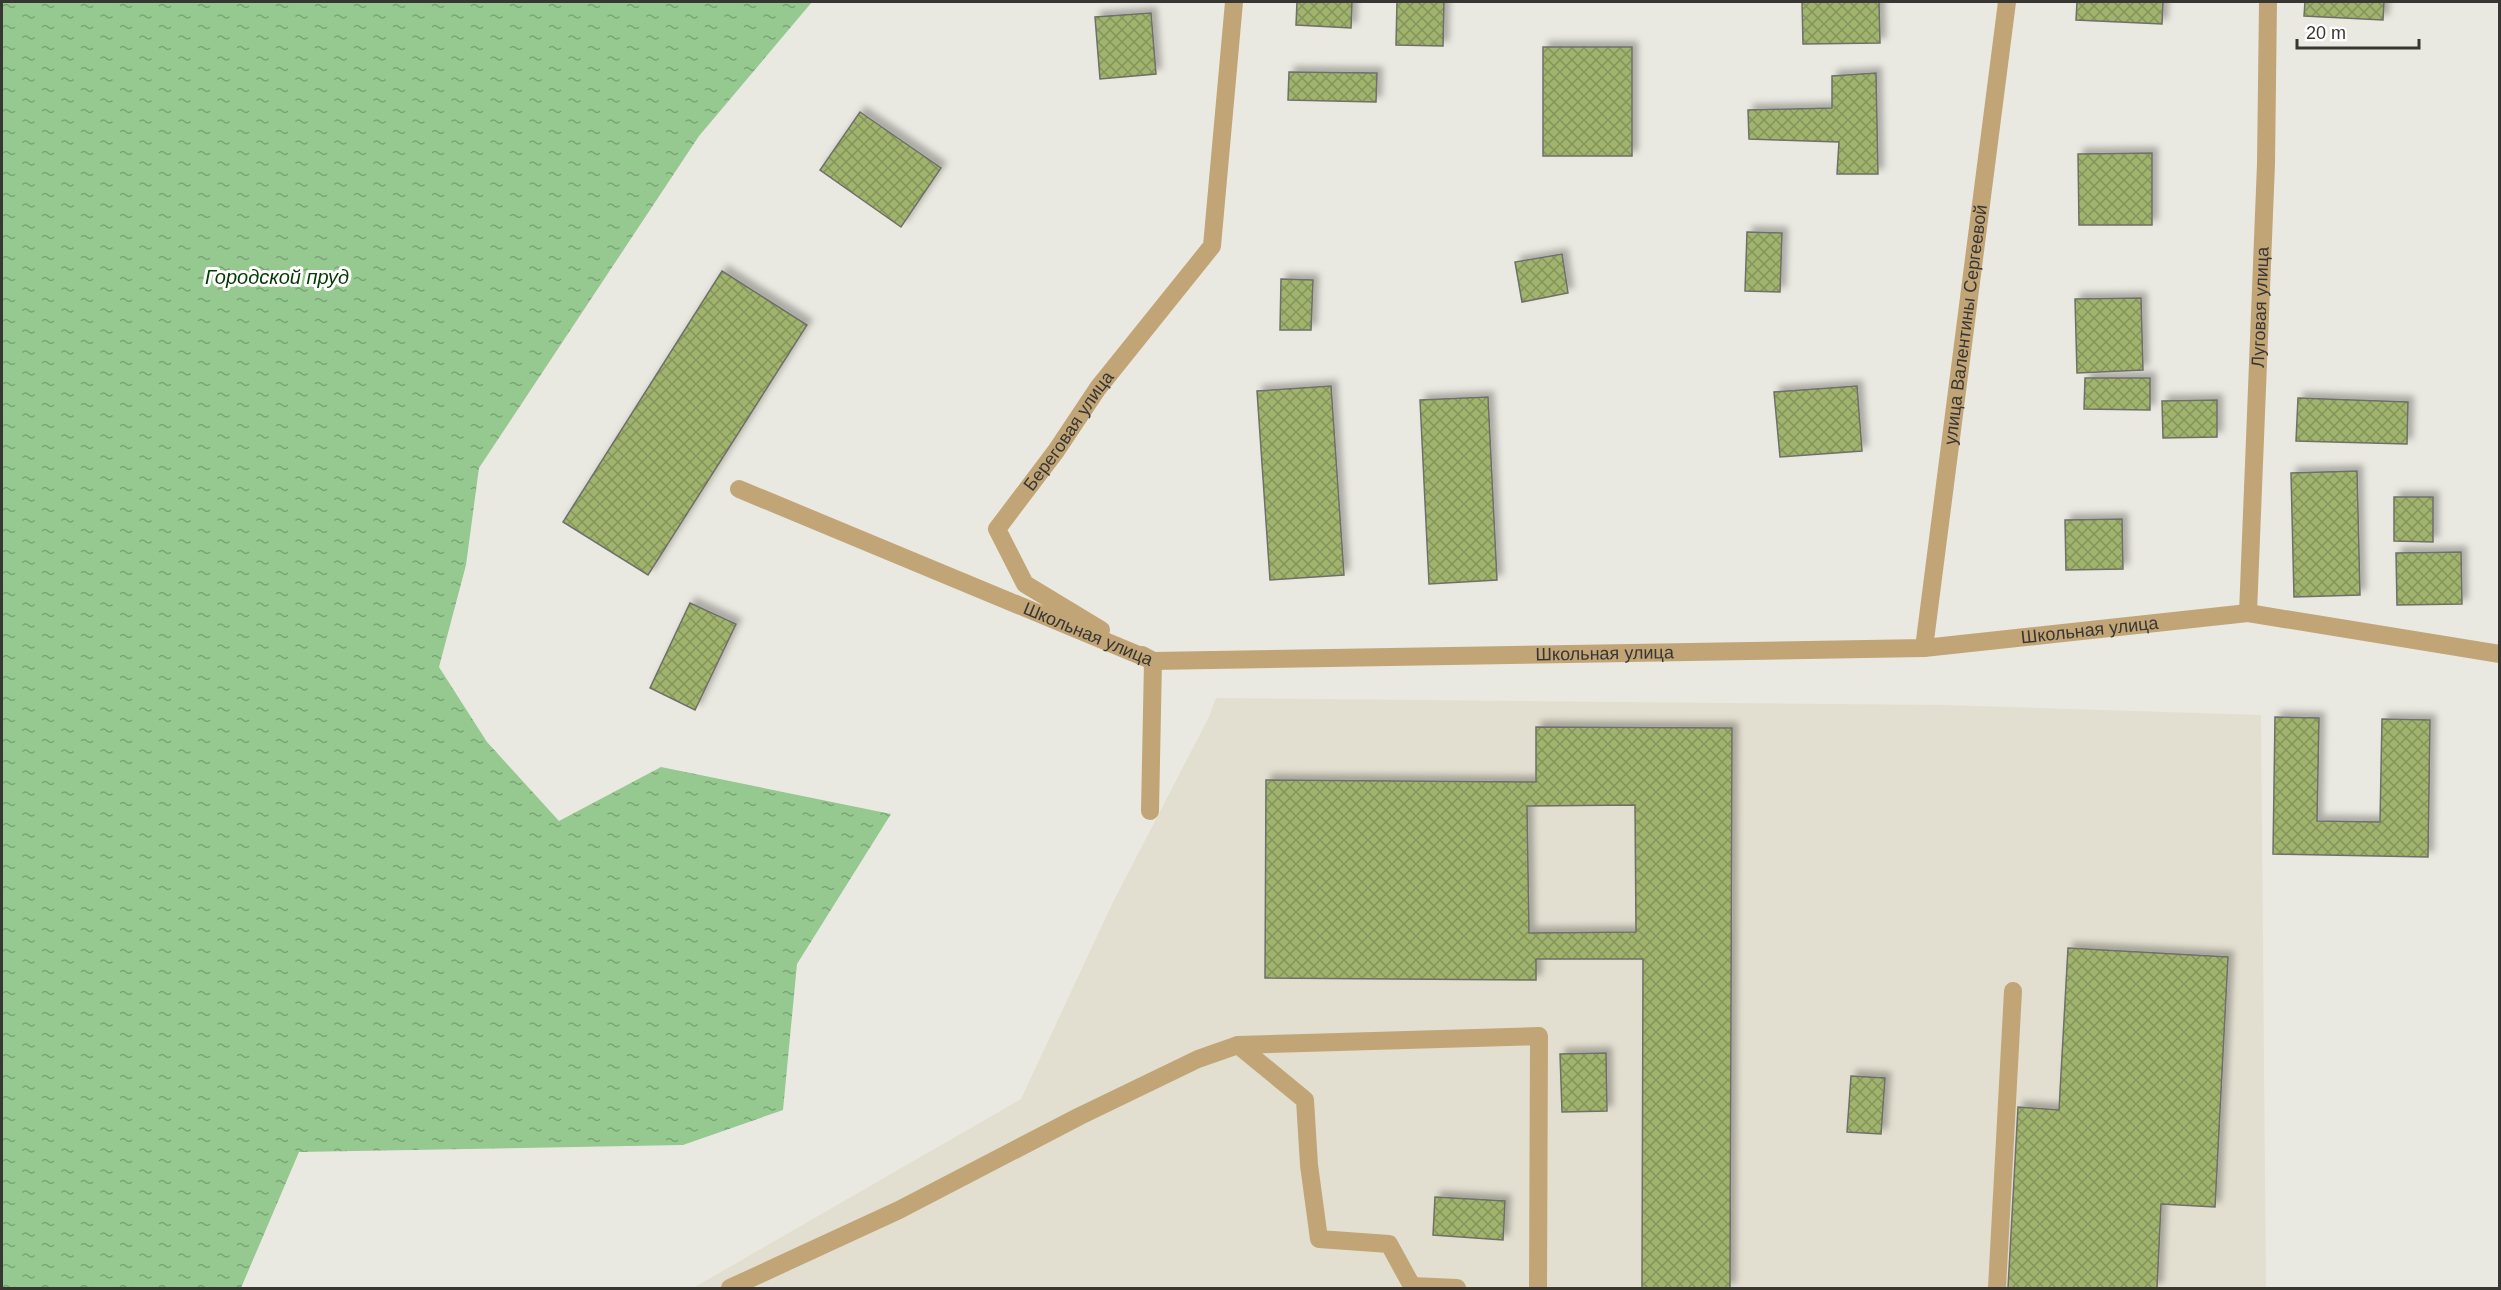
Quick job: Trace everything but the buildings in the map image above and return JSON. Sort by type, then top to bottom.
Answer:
[{"type":"street","name":"Береговая улица","points":[[1153,661],[1025,584],[997,528],[1056,451],[1098,388],[1212,246],[1234,2]]},
{"type":"street","name":"улица Валентины Сергеевой","points":[[1924,648],[2007,2]]},
{"type":"street","name":"Луговая улица","points":[[2248,613],[2265,164],[2268,2]]},
{"type":"street","name":"Школьная улица","points":[[740,489],[1153,661],[1924,648],[2248,613],[2499,654]]},
{"type":"street","points":[[1150,811],[1153,661]]},
{"type":"street","points":[[1997,1288],[2013,991]]},
{"type":"street","points":[[730,1288],[899,1210],[1080,1116],[1198,1059],[1238,1045],[1539,1036],[1538,1288]]},
{"type":"street","points":[[1238,1045],[1305,1100],[1309,1166],[1319,1239],[1389,1244],[1412,1286],[1457,1288]]},
{"type":"shaded area","points":[[1216,698],[1943,705],[2261,715],[2266,1288],[693,1288],[1021,1099],[1112,904],[1209,717]]},
{"type":"water","name":"Городской пруд","points":[[2,2],[812,2],[699,136],[479,468],[466,565],[439,667],[487,742],[559,821],[661,767],[891,814],[797,964],[783,1110],[683,1145],[299,1152],[241,1288],[2,1288]]}]
